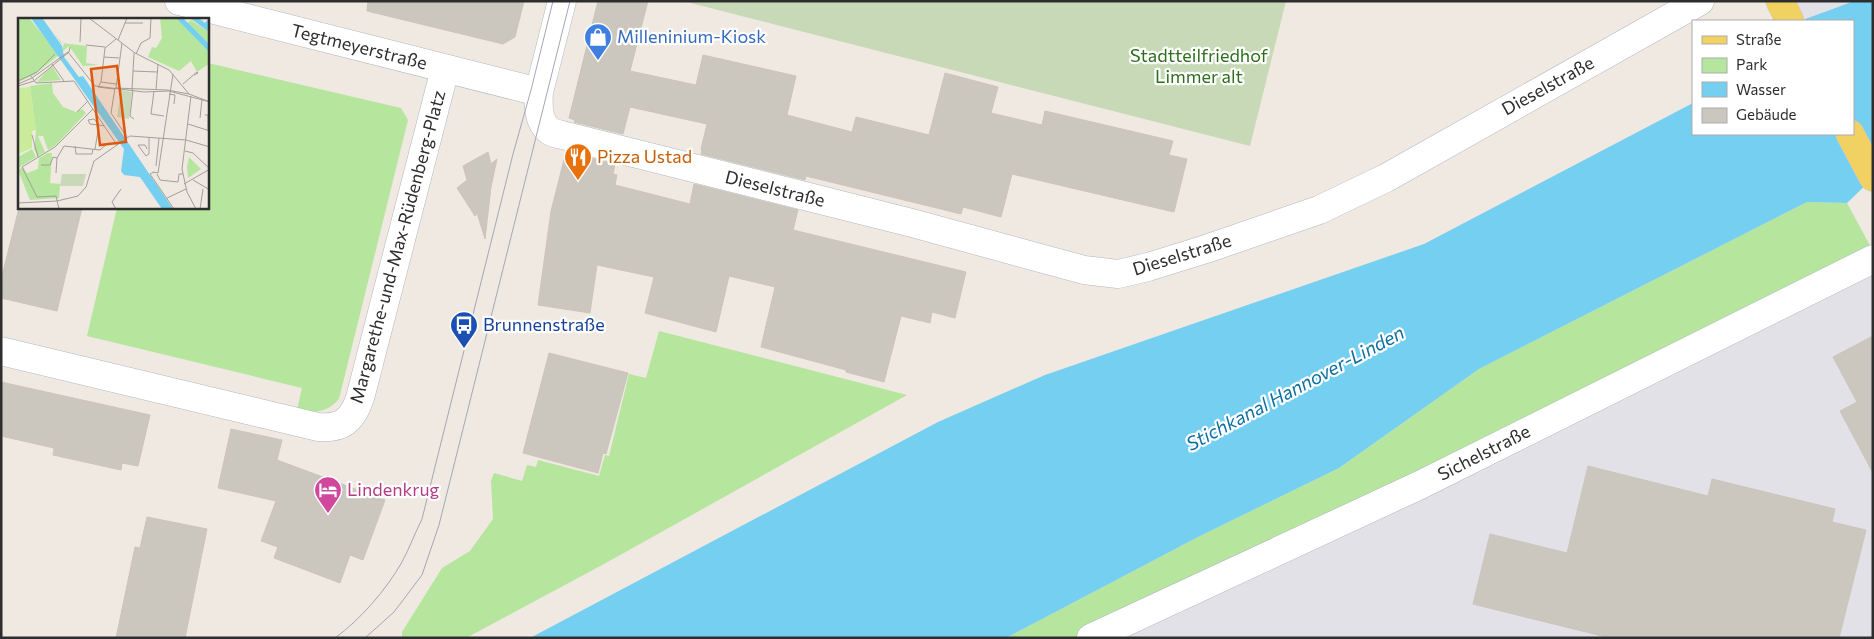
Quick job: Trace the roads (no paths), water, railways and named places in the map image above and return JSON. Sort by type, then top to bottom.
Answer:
[{"type":"main road","points":[[1851,135],[1873,177]]},
{"type":"street","name":"Tegtmeyerstraße","points":[[179,1],[445,69],[540,105]]},
{"type":"street","points":[[540,105],[562,1]]},
{"type":"street","name":"Dieselstraße","points":[[540,105],[549,130],[562,135],[912,223],[1084,270],[1118,274],[1148,267],[1319,210],[1386,178],[1700,1]]},
{"type":"street","name":"Margarethe-und-Max-Rüdenberg-Platz","points":[[1,351],[318,427],[333,428],[346,421],[355,412],[360,398],[445,69]]},
{"type":"street","name":"Sichelstraße","points":[[1091,638],[1420,485],[1873,259]]},
{"type":"water","name":"Stichkanal Hannover-Linden","points":[[1854,1],[1873,1],[1873,178],[1847,203],[1807,202],[1479,369],[1339,468],[1198,537],[1006,638],[530,638],[938,422],[1045,375],[1424,244],[1692,104],[1692,135],[1854,135],[1854,20],[1803,20]]},
{"type":"tram line","points":[[335,638],[363,613],[388,583],[402,562],[422,519],[553,1]]},
{"type":"tram line","points":[[365,638],[394,612],[422,575],[439,525],[570,1]]},
{"type":"place","name":"Milleninium-Kiosk","points":[[598,61]]},
{"type":"place","name":"Pizza Ustad","points":[[578,181]]},
{"type":"place","name":"Brunnenstraße","points":[[464,349]]},
{"type":"place","name":"Lindenkrug","points":[[328,514]]},
{"type":"park label","name":"Stadtteilfriedhof Limmer alt","points":[[1199,66]]}]
